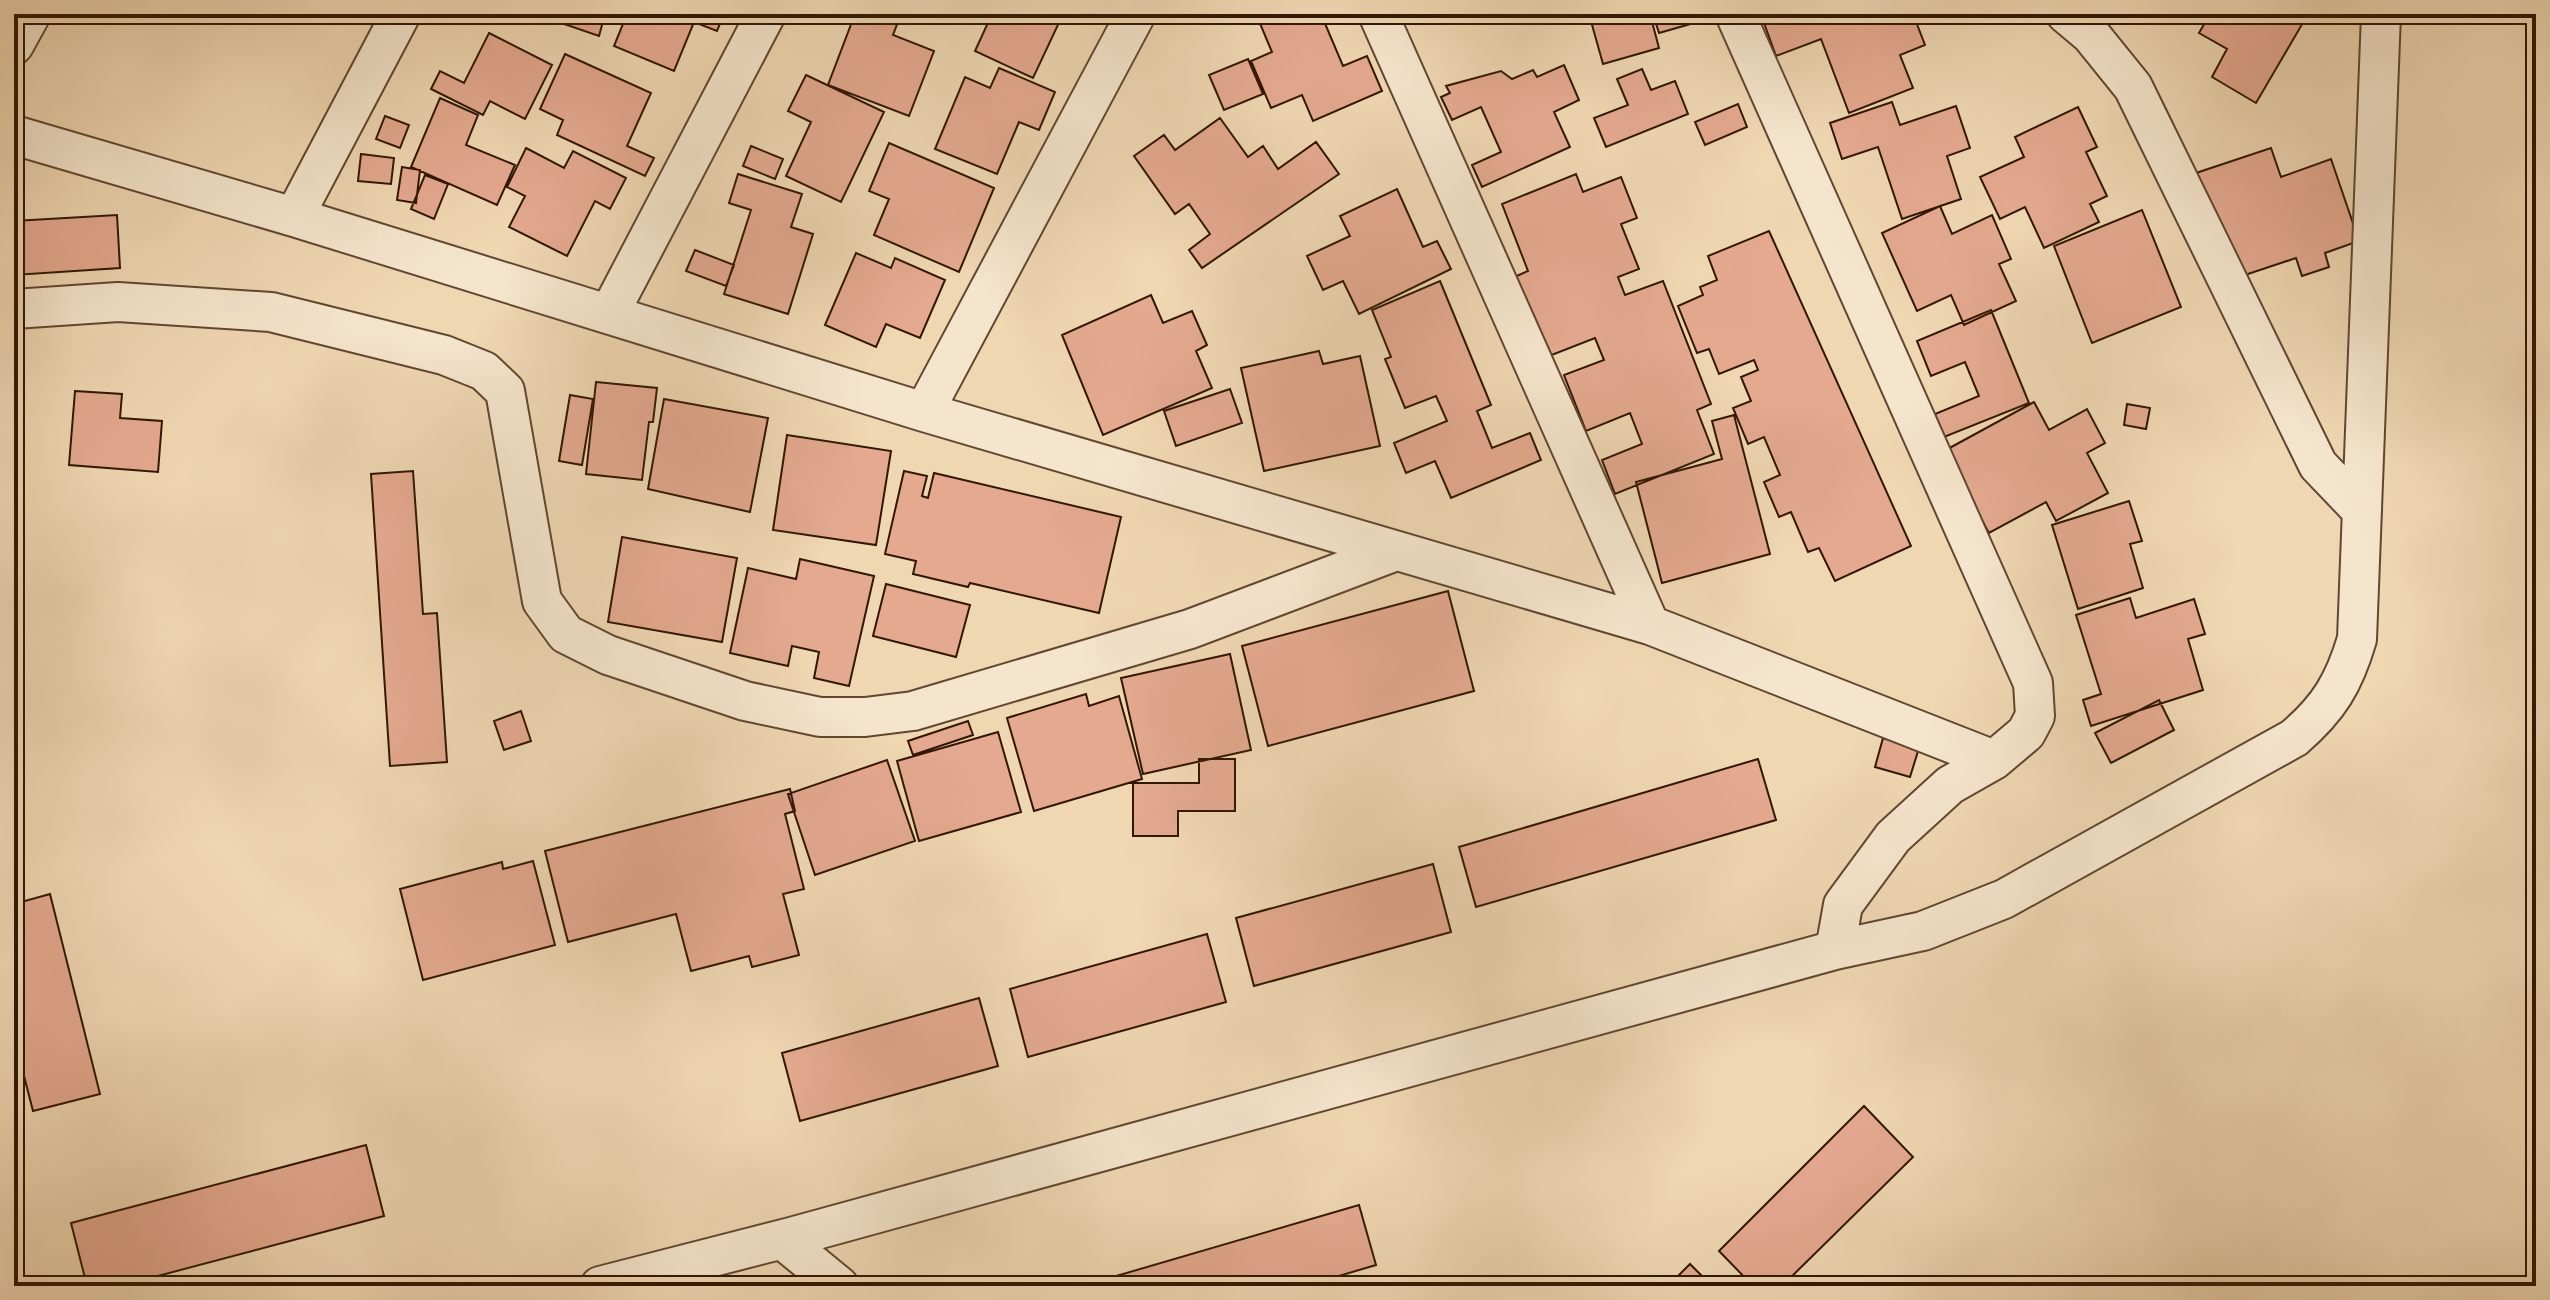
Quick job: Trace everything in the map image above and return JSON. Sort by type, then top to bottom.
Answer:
[{"type":"street","points":[[14,45],[31,14]]},
{"type":"street","points":[[294,217],[401,14]]},
{"type":"street","points":[[609,314],[766,14]]},
{"type":"street","points":[[924,412],[1136,14]]},
{"type":"street","points":[[1378,14],[1650,625]]},
{"type":"street","points":[[1735,14],[2033,683],[2035,716],[2026,733],[1994,760],[1950,785],[1893,837],[1843,905],[1835,950]]},
{"type":"street","points":[[2066,14],[2091,35],[2133,87],[2318,465],[2362,511]]},
{"type":"street","points":[[600,1286],[783,1240],[1835,950],[1923,931],[2004,899],[2294,738],[2317,718],[2335,695],[2357,639],[2381,14]]},
{"type":"street","points":[[14,135],[294,217],[924,412],[1650,625],[1994,760]]},
{"type":"street","points":[[14,309],[118,302],[271,312],[444,355],[484,371],[505,391],[542,601],[566,634],[608,655],[745,701],[820,717],[865,717],[928,707],[1190,629],[1396,551]]},
{"type":"street","points":[[783,1240],[839,1286]]},
{"type":"building","points":[[535,14],[605,14],[599,36]]},
{"type":"building","points":[[627,14],[724,14],[717,31],[694,22],[674,71],[614,46]]},
{"type":"building","points":[[855,14],[901,14],[893,35],[934,51],[909,116],[828,85]]},
{"type":"building","points":[[992,14],[1063,14],[1033,78],[975,51]]},
{"type":"building","points":[[1063,14],[1086,14],[1082,23]]},
{"type":"building","points":[[1256,14],[1321,14],[1343,66],[1367,56],[1382,91],[1313,121],[1302,95],[1271,108],[1251,61],[1272,52]]},
{"type":"building","points":[[1589,14],[1650,14],[1659,48],[1603,64]]},
{"type":"building","points":[[1653,14],[1691,14],[1694,23],[1659,33]]},
{"type":"building","points":[[1787,14],[1871,14],[1874,21],[1892,14],[1913,14],[1925,45],[1900,55],[1913,88],[1849,113],[1821,39],[1776,56],[1764,23]]},
{"type":"building","points":[[2210,14],[2308,14],[2256,103],[2212,77],[2227,49],[2199,33]]},
{"type":"building","points":[[489,33],[552,65],[525,119],[490,101],[483,115],[431,89],[440,71],[464,83]]},
{"type":"building","points":[[565,54],[651,93],[627,146],[654,158],[645,176],[557,135],[563,120],[540,109]]},
{"type":"building","points":[[1248,59],[1263,94],[1224,110],[1209,75]]},
{"type":"building","points":[[1564,65],[1579,100],[1554,112],[1570,147],[1482,187],[1472,165],[1501,152],[1481,107],[1452,120],[1441,97],[1450,93],[1446,86],[1501,71],[1512,79],[1533,70],[1537,77]]},
{"type":"building","points":[[999,68],[1055,92],[1039,130],[1019,122],[997,174],[935,149],[965,77],[990,88]]},
{"type":"building","points":[[1642,69],[1651,90],[1675,81],[1688,114],[1606,147],[1594,118],[1628,105],[1617,79]]},
{"type":"building","points":[[806,75],[884,112],[841,202],[786,176],[811,122],[788,111]]},
{"type":"building","points":[[440,98],[478,115],[466,145],[515,165],[497,205],[411,167]]},
{"type":"building","points":[[1892,102],[1900,125],[1956,106],[1970,148],[1947,156],[1961,199],[1902,219],[1878,147],[1842,159],[1830,123]]},
{"type":"building","points":[[1738,104],[1747,127],[1705,145],[1695,122]]},
{"type":"building","points":[[2078,107],[2097,147],[2086,152],[2107,196],[2090,204],[2099,222],[2044,248],[2025,207],[2000,219],[1980,177],[2024,157],[2015,137]]},
{"type":"building","points":[[385,116],[409,125],[400,148],[376,139]]},
{"type":"building","points":[[1220,118],[1248,157],[1263,146],[1278,169],[1316,142],[1339,174],[1202,268],[1189,250],[1210,234],[1189,204],[1175,214],[1134,156],[1164,135],[1175,150]]},
{"type":"building","points":[[889,143],[994,188],[959,272],[874,235],[889,199],[869,191]]},
{"type":"building","points":[[751,146],[783,159],[775,179],[743,166]]},
{"type":"building","points":[[526,148],[564,168],[573,151],[626,178],[610,209],[595,201],[567,256],[509,227],[525,196],[507,187]]},
{"type":"building","points":[[2271,148],[2281,177],[2331,159],[2359,241],[2325,253],[2329,267],[2302,276],[2296,258],[2224,282],[2196,173]]},
{"type":"building","points":[[361,154],[394,158],[391,184],[358,181]]},
{"type":"building","points":[[402,167],[420,170],[416,203],[397,200]]},
{"type":"building","points":[[738,174],[802,194],[791,227],[813,234],[788,314],[724,294],[751,210],[729,203]]},
{"type":"building","points":[[1576,174],[1583,192],[1621,177],[1637,218],[1621,224],[1639,269],[1618,277],[1625,295],[1663,281],[1711,404],[1697,410],[1714,454],[1615,494],[1602,460],[1642,444],[1630,413],[1586,431],[1564,375],[1604,360],[1595,338],[1544,358],[1512,278],[1528,271],[1502,204]]},
{"type":"building","points":[[425,175],[448,184],[434,219],[411,209]]},
{"type":"building","points":[[1397,189],[1423,247],[1437,241],[1451,269],[1359,314],[1343,281],[1323,290],[1307,256],[1350,236],[1340,216]]},
{"type":"building","points":[[1940,206],[1952,234],[1992,215],[2011,259],[1999,264],[2016,301],[1964,325],[1951,295],[1917,311],[1882,233]]},
{"type":"building","points":[[2142,210],[2181,307],[2092,343],[2054,246]]},
{"type":"building","points":[[117,215],[120,268],[14,275],[14,221]]},
{"type":"building","points":[[1769,231],[1911,546],[1835,581],[1819,548],[1808,552],[1791,512],[1779,517],[1764,482],[1780,475],[1764,437],[1748,444],[1733,408],[1751,401],[1741,377],[1758,370],[1754,360],[1719,374],[1709,349],[1697,353],[1678,306],[1703,295],[1700,287],[1717,280],[1708,256]]},
{"type":"building","points":[[695,250],[734,265],[726,286],[686,271]]},
{"type":"building","points":[[856,253],[891,268],[895,258],[945,280],[920,338],[886,324],[876,347],[825,325]]},
{"type":"building","points":[[1440,281],[1491,405],[1477,411],[1492,448],[1530,433],[1541,460],[1451,498],[1435,461],[1406,473],[1394,443],[1447,421],[1436,396],[1405,408],[1385,359],[1391,357],[1372,310]]},
{"type":"building","points":[[1151,295],[1163,323],[1192,311],[1207,345],[1196,351],[1212,388],[1103,435],[1062,335]]},
{"type":"building","points":[[1991,310],[2029,403],[1944,437],[1935,414],[1979,396],[1965,362],[1931,376],[1917,341]]},
{"type":"building","points":[[1319,351],[1323,364],[1360,356],[1380,446],[1264,471],[1241,368]]},
{"type":"building","points":[[596,382],[657,388],[653,422],[649,422],[642,480],[586,474]]},
{"type":"building","points":[[1230,389],[1242,423],[1176,446],[1164,411]]},
{"type":"building","points":[[75,391],[122,394],[120,418],[162,421],[158,472],[69,465]]},
{"type":"building","points":[[570,395],[593,399],[582,465],[559,461]]},
{"type":"building","points":[[664,399],[768,418],[750,512],[648,489]]},
{"type":"building","points":[[2034,402],[2049,430],[2087,409],[2105,443],[2087,453],[2108,493],[2056,521],[2046,502],[1989,533],[1944,451]]},
{"type":"building","points":[[2127,404],[2150,408],[2146,429],[2124,425]]},
{"type":"building","points":[[1734,415],[1770,554],[1662,583],[1636,482],[1722,459],[1712,421]]},
{"type":"building","points":[[787,435],[891,451],[876,545],[773,530]]},
{"type":"building","points":[[413,471],[423,614],[437,613],[447,762],[390,766],[371,474]]},
{"type":"building","points":[[904,471],[927,476],[922,496],[928,498],[934,473],[1121,517],[1099,613],[970,583],[968,587],[913,574],[916,561],[885,554]]},
{"type":"building","points":[[2129,501],[2142,541],[2130,544],[2143,588],[2078,609],[2052,525]]},
{"type":"building","points":[[622,537],[737,558],[722,642],[608,622]]},
{"type":"building","points":[[800,559],[874,576],[849,686],[814,678],[819,652],[792,646],[788,666],[730,653],[748,568],[796,579]]},
{"type":"building","points":[[886,584],[970,605],[956,657],[873,636]]},
{"type":"building","points":[[1448,591],[1474,691],[1268,746],[1242,646]]},
{"type":"building","points":[[2130,598],[2136,618],[2194,599],[2205,634],[2188,639],[2203,690],[2091,726],[2083,700],[2101,694],[2076,615]]},
{"type":"building","points":[[1230,654],[1251,750],[1143,774],[1121,678]]},
{"type":"building","points":[[1086,694],[1089,706],[1119,696],[1142,779],[1034,811],[1007,718]]},
{"type":"building","points":[[2159,700],[2174,730],[2111,763],[2095,733]]},
{"type":"building","points":[[521,711],[531,741],[504,750],[494,721]]},
{"type":"building","points":[[968,721],[973,735],[913,755],[908,741]]},
{"type":"building","points":[[998,732],[1021,812],[919,841],[897,761]]},
{"type":"building","points":[[1883,738],[1919,748],[1910,777],[1875,767]]},
{"type":"building","points":[[1199,759],[1235,759],[1235,811],[1178,811],[1178,836],[1133,836],[1133,783],[1199,783]]},
{"type":"building","points":[[1758,759],[1776,820],[1476,907],[1459,847]]},
{"type":"building","points":[[887,760],[915,841],[815,875],[788,794]]},
{"type":"building","points":[[790,789],[795,811],[785,814],[804,889],[783,894],[799,955],[752,967],[749,956],[691,971],[676,914],[568,942],[545,851]]},
{"type":"building","points":[[533,861],[555,945],[423,980],[400,889],[502,862],[503,869]]},
{"type":"building","points":[[1433,864],[1451,932],[1254,986],[1236,918]]},
{"type":"building","points":[[50,894],[100,1094],[33,1111],[14,1037],[14,904]]},
{"type":"building","points":[[1207,934],[1226,1002],[1028,1057],[1010,989]]},
{"type":"building","points":[[979,998],[998,1066],[800,1121],[782,1053]]},
{"type":"building","points":[[1864,1106],[1913,1157],[1782,1286],[1753,1286],[1719,1251]]},
{"type":"building","points":[[366,1145],[384,1216],[120,1286],[87,1286],[71,1223]]},
{"type":"building","points":[[1359,1205],[1376,1265],[1305,1286],[1082,1286]]},
{"type":"building","points":[[1690,1264],[1712,1286],[1668,1286]]}]
